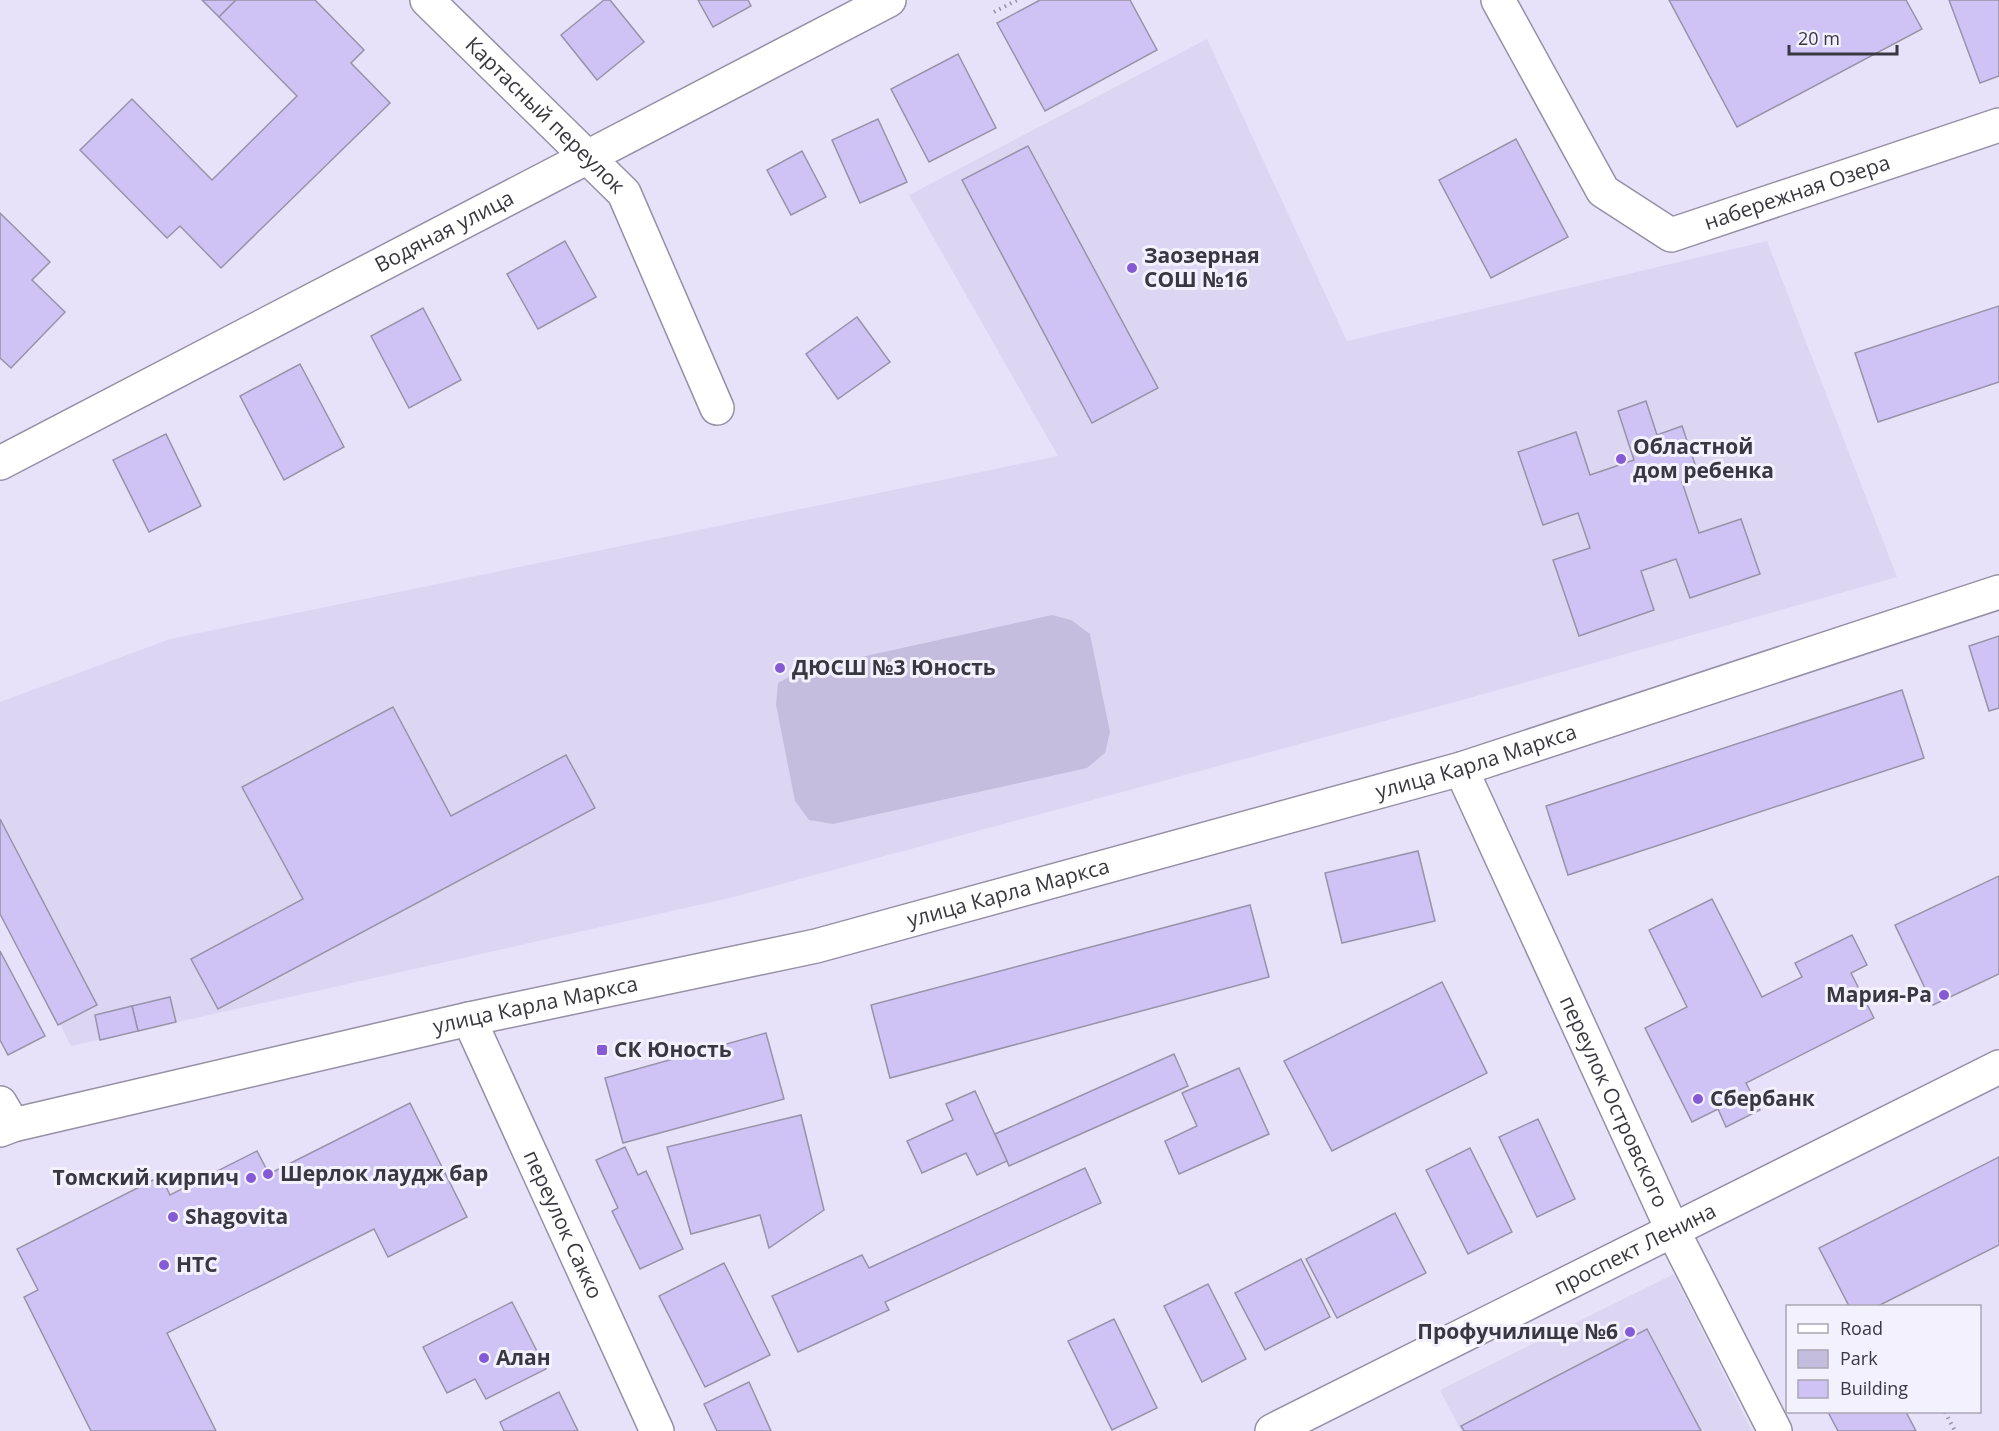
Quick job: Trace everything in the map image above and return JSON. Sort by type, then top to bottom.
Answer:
[{"type":"street","name":"Картасный переулок","points":[[427,0],[624,193],[717,408]]},
{"type":"street","name":"Водяная улица","points":[[0,464],[889,0]]},
{"type":"street","name":"набережная Озера","points":[[1498,0],[1603,191],[1671,235],[1999,125]]},
{"type":"street","name":"улица Карла Маркса","points":[[4,1119],[816,946],[1461,769],[1999,592]]},
{"type":"street","name":"переулок Островского","points":[[1461,769],[1673,1231],[1775,1431]]},
{"type":"street","name":"переулок Сакко","points":[[469,1019],[657,1431]]},
{"type":"street","name":"проспект Ленина","points":[[1272,1431],[1999,1066]]},
{"type":"path","points":[[994,12],[1017,0]]},
{"type":"path","points":[[1946,1413],[1955,1431]]},
{"type":"shaded area","name":"ДЮСШ №3 Юность","points":[[1207,39],[1347,341],[1767,241],[1897,577],[1477,696],[730,898],[71,1046],[0,906],[0,702],[170,639],[1058,456],[909,195]]},
{"type":"shaded area","name":"Профучилище №6","points":[[1674,1274],[1752,1431],[1461,1431],[1440,1390]]},
{"type":"green space","points":[[1052,615],[1071,620],[1090,634],[1110,732],[1105,753],[1087,768],[833,824],[809,820],[795,801],[776,705],[778,683],[802,670]]},
{"type":"building","points":[[202,0],[236,0],[219,17]]},
{"type":"building","points":[[236,0],[315,0],[364,50],[351,63],[390,103],[221,268],[180,226],[167,238],[80,150],[132,99],[212,180],[297,96],[219,17]]},
{"type":"building","points":[[604,0],[610,0],[644,42],[597,80],[561,35]]},
{"type":"building","points":[[698,0],[748,0],[751,6],[713,27]]},
{"type":"building","points":[[1040,0],[1130,0],[1157,50],[1045,111],[997,23]]},
{"type":"building","points":[[1669,0],[1906,0],[1922,29],[1737,127]]},
{"type":"building","points":[[1949,0],[1999,0],[1999,76],[1980,83]]},
{"type":"building","points":[[958,54],[996,128],[929,162],[891,89]]},
{"type":"building","points":[[878,119],[907,182],[860,203],[832,140]]},
{"type":"building","points":[[1516,139],[1568,237],[1491,278],[1439,180]]},
{"type":"building","points":[[1028,146],[1158,388],[1092,423],[962,180]]},
{"type":"building","points":[[802,151],[826,197],[791,215],[767,170]]},
{"type":"building","points":[[0,213],[50,262],[32,280],[65,312],[11,368],[0,358]]},
{"type":"building","points":[[565,241],[596,297],[538,329],[507,274]]},
{"type":"building","points":[[1999,306],[1999,382],[1878,422],[1855,353]]},
{"type":"building","points":[[423,308],[461,380],[409,408],[371,336]]},
{"type":"building","points":[[857,317],[890,362],[838,399],[806,354]]},
{"type":"building","points":[[300,364],[344,447],[284,480],[240,396]]},
{"type":"building","points":[[1646,401],[1657,435],[1682,426],[1699,476],[1682,482],[1699,533],[1741,519],[1760,574],[1690,598],[1676,559],[1641,571],[1654,610],[1579,636],[1553,560],[1590,548],[1578,513],[1543,525],[1518,452],[1576,432],[1590,475],[1634,460],[1618,411]]},
{"type":"building","points":[[166,434],[201,506],[149,532],[113,460]]},
{"type":"building","points":[[1999,636],[1999,708],[1989,711],[1969,646]]},
{"type":"building","points":[[1902,690],[1924,758],[1568,875],[1546,806]]},
{"type":"building","points":[[393,707],[451,816],[566,755],[595,808],[218,1009],[191,959],[303,899],[242,787]]},
{"type":"building","points":[[0,819],[97,1005],[58,1025],[0,914]]},
{"type":"building","points":[[1418,851],[1435,921],[1342,943],[1325,873]]},
{"type":"building","points":[[1999,876],[1999,974],[1933,1005],[1895,925]]},
{"type":"building","points":[[1712,899],[1762,997],[1802,977],[1795,963],[1852,935],[1867,965],[1851,973],[1874,1018],[1746,1083],[1760,1110],[1726,1127],[1718,1109],[1692,1122],[1645,1028],[1687,1007],[1649,930]]},
{"type":"building","points":[[1250,905],[1269,977],[890,1078],[871,1005]]},
{"type":"building","points":[[0,951],[45,1036],[8,1055],[0,1040]]},
{"type":"building","points":[[1442,982],[1487,1073],[1332,1151],[1284,1061]]},
{"type":"building","points":[[170,997],[176,1022],[138,1031],[132,1006]]},
{"type":"building","points":[[132,1006],[138,1031],[100,1040],[95,1015]]},
{"type":"building","points":[[766,1033],[784,1099],[623,1143],[605,1078]]},
{"type":"building","points":[[1174,1054],[1188,1086],[1009,1166],[995,1134]]},
{"type":"building","points":[[1239,1068],[1269,1134],[1179,1174],[1165,1141],[1197,1126],[1182,1093]]},
{"type":"building","points":[[975,1091],[1007,1161],[977,1175],[966,1153],[922,1173],[907,1141],[953,1120],[946,1104]]},
{"type":"building","points":[[410,1103],[467,1217],[388,1257],[374,1229],[167,1333],[216,1431],[91,1431],[24,1297],[38,1290],[17,1249],[161,1176],[170,1195],[257,1151],[269,1174]]},
{"type":"building","points":[[801,1115],[824,1210],[769,1248],[760,1215],[691,1234],[667,1147]]},
{"type":"building","points":[[1538,1119],[1575,1199],[1537,1217],[1499,1137]]},
{"type":"building","points":[[625,1147],[638,1175],[646,1171],[683,1249],[640,1269],[612,1211],[618,1208],[596,1160]]},
{"type":"building","points":[[1470,1148],[1512,1232],[1468,1254],[1426,1170]]},
{"type":"building","points":[[1999,1157],[1999,1245],[1880,1305],[1848,1305],[1819,1248]]},
{"type":"building","points":[[1085,1168],[1101,1203],[885,1302],[889,1310],[798,1352],[772,1296],[862,1255],[869,1268]]},
{"type":"building","points":[[1395,1213],[1426,1273],[1337,1318],[1306,1259]]},
{"type":"building","points":[[1301,1259],[1330,1317],[1265,1350],[1235,1293]]},
{"type":"building","points":[[724,1263],[770,1355],[705,1387],[659,1296]]},
{"type":"building","points":[[1208,1284],[1246,1359],[1202,1382],[1164,1306]]},
{"type":"building","name":"Алан","points":[[512,1302],[546,1369],[486,1399],[475,1379],[447,1393],[423,1347]]},
{"type":"building","points":[[1114,1319],[1157,1408],[1112,1430],[1068,1341]]},
{"type":"building","points":[[1647,1329],[1701,1431],[1464,1431],[1461,1426]]},
{"type":"building","points":[[749,1382],[771,1431],[717,1431],[704,1404]]},
{"type":"building","points":[[559,1392],[578,1431],[504,1431],[500,1422]]},
{"type":"building","points":[[1829,1413],[1907,1413],[1916,1431],[1838,1431]]},
{"type":"place","name":"Заозерная СОШ №16","points":[[1132,268]]},
{"type":"place","name":"Областной дом ребенка","points":[[1621,459]]},
{"type":"place","name":"ДЮСШ №3 Юность","points":[[780,668]]},
{"type":"place","name":"Мария-Ра","points":[[1944,995]]},
{"type":"place","name":"СК Юность","points":[[602,1050]]},
{"type":"place","name":"Сбербанк","points":[[1698,1099]]},
{"type":"place","name":"Шерлок лаудж бар","points":[[268,1174]]},
{"type":"place","name":"Томский кирпич","points":[[251,1178]]},
{"type":"place","name":"Shagovita","points":[[173,1217]]},
{"type":"place","name":"НТС","points":[[164,1265]]},
{"type":"place","name":"Профучилище №6","points":[[1630,1332]]},
{"type":"place","name":"Алан","points":[[484,1358]]}]
